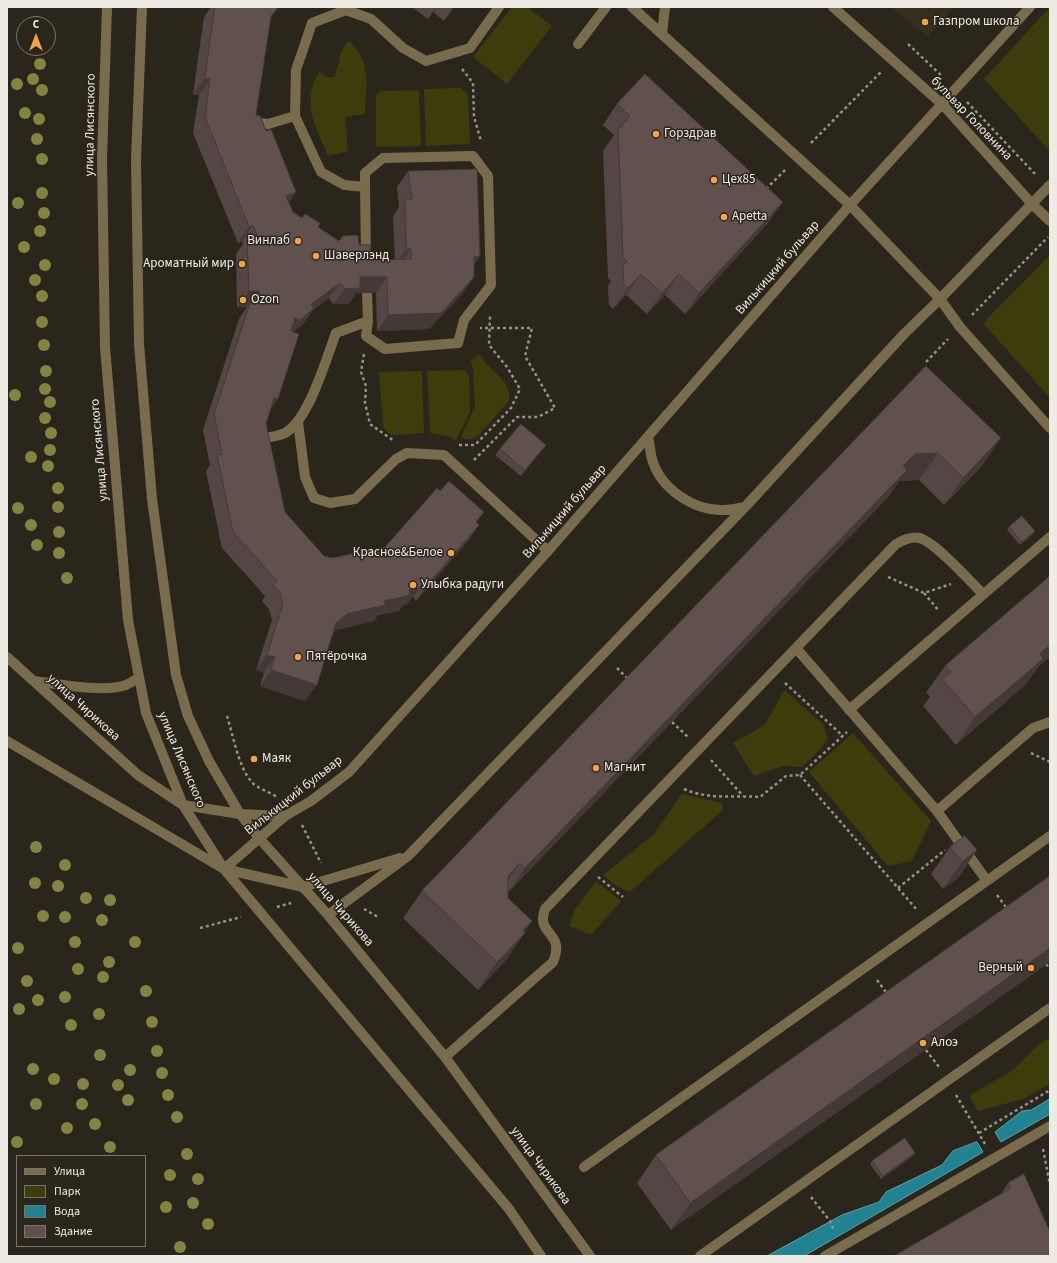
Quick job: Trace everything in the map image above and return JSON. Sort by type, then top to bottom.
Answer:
[{"type":"street","name":"улица Лисянского","points":[[107,7],[102,159],[105,346],[128,620],[146,713],[183,805],[224,869]]},
{"type":"street","name":"улица Лисянского","points":[[142,7],[136,160],[139,336],[152,499],[176,675],[191,722],[209,761],[240,814]]},
{"type":"street","points":[[365,187],[344,185],[321,172],[295,116],[296,70],[312,23],[346,10],[370,19],[403,48],[426,61],[470,48],[499,7]]},
{"type":"street","points":[[578,44],[606,7]]},
{"type":"street","points":[[632,7],[850,205],[940,299],[960,327],[1050,428]]},
{"type":"street","points":[[662,34],[665,7]]},
{"type":"street","name":"бульвар Головнина","points":[[833,7],[943,105],[1032,204],[1050,221]]},
{"type":"street","name":"Вилькицкий бульвар","points":[[224,869],[285,816],[311,801],[349,772],[548,551],[850,205],[943,105],[1030,7]]},
{"type":"street","points":[[247,121],[268,124],[295,116]]},
{"type":"street","points":[[367,268],[365,173],[383,158],[473,156],[488,176],[491,285],[464,320],[458,343],[385,348],[366,336],[368,321],[367,293]]},
{"type":"street","points":[[328,915],[408,856],[745,506],[904,334],[940,299],[1050,185]]},
{"type":"street","points":[[255,439],[285,434],[298,422],[307,408],[336,333],[368,321]]},
{"type":"street","points":[[298,422],[305,477],[314,498],[330,503],[355,499],[396,459],[407,453],[444,455],[548,551]]},
{"type":"street","points":[[648,437],[652,460],[663,480],[679,496],[700,506],[722,510],[745,506]]},
{"type":"street","points":[[849,710],[1050,537]]},
{"type":"street","points":[[445,1058],[553,962],[558,951],[555,940],[545,928],[542,918],[545,909],[896,544],[906,538],[919,538],[930,543],[983,594]]},
{"type":"street","points":[[796,648],[937,811],[987,881]]},
{"type":"street","name":"улица Чирикова","points":[[7,657],[138,775],[183,805],[240,814],[259,838],[328,915],[445,1058],[590,1256]]},
{"type":"street","points":[[33,681],[72,686],[107,687],[125,685],[139,678]]},
{"type":"street","points":[[937,811],[1033,728],[1050,722]]},
{"type":"street","points":[[7,740],[224,869],[303,887],[408,856]]},
{"type":"street","points":[[240,814],[285,816]]},
{"type":"street","points":[[584,1167],[1050,836]]},
{"type":"street","points":[[224,869],[509,1209],[541,1256]]},
{"type":"street","points":[[700,1256],[1050,1008]]},
{"type":"street","points":[[825,1256],[1050,1126]]},
{"type":"path","points":[[908,44],[944,79]]},
{"type":"path","points":[[459,66],[474,83],[474,118],[482,142],[486,147]]},
{"type":"path","points":[[811,143],[883,70]]},
{"type":"path","points":[[966,100],[1036,175]]},
{"type":"path","points":[[764,191],[787,168]]},
{"type":"path","points":[[971,316],[1048,237]]},
{"type":"path","points":[[451,444],[475,445],[511,408],[520,389],[507,367],[489,345],[488,328],[490,316],[494,310]]},
{"type":"path","points":[[462,328],[532,328],[526,356],[555,408],[538,417],[517,417],[462,472]]},
{"type":"path","points":[[926,362],[949,337]]},
{"type":"path","points":[[370,339],[366,349],[361,372],[366,386],[365,402],[370,424],[392,441],[400,441]]},
{"type":"path","points":[[872,570],[924,593],[950,623]]},
{"type":"path","points":[[924,593],[967,579]]},
{"type":"path","points":[[616,668],[630,681]]},
{"type":"path","points":[[772,672],[843,736]]},
{"type":"path","points":[[672,777],[685,790],[719,798],[743,796],[760,798],[786,776],[800,775],[859,721]]},
{"type":"path","points":[[800,775],[928,923]]},
{"type":"path","points":[[898,888],[958,840]]},
{"type":"path","points":[[586,867],[623,897]]},
{"type":"path","points":[[987,881],[1008,911]]},
{"type":"path","points":[[1046,964],[1050,969]]},
{"type":"path","points":[[867,966],[888,996]]},
{"type":"path","points":[[926,1050],[948,1080],[994,1159]]},
{"type":"path","points":[[979,1133],[1050,1090]]},
{"type":"path","points":[[1039,1132],[1050,1185]]},
{"type":"path","points":[[801,1184],[831,1223]]},
{"type":"shaded area","name":"Газпром школа","points":[[891,7],[954,7],[928,37]]},
{"type":"green space","points":[[512,7],[527,7],[552,26],[507,84],[473,57]]},
{"type":"green space","points":[[1050,7],[1050,147],[1048,149],[984,79]]},
{"type":"green space","points":[[349,41],[361,58],[366,75],[365,114],[345,117],[348,151],[328,156],[312,114],[310,104],[313,83],[319,72],[327,77],[334,77],[341,54],[345,45]]},
{"type":"green space","points":[[460,88],[468,94],[470,144],[426,146],[424,89]]},
{"type":"green space","points":[[419,90],[421,146],[376,147],[376,95],[381,91]]},
{"type":"green space","points":[[1050,255],[1050,398],[983,323]]},
{"type":"green space","points":[[480,354],[488,366],[504,381],[509,393],[509,401],[479,435],[472,439],[466,439],[461,437],[475,406],[473,368],[470,361]]},
{"type":"green space","points":[[422,371],[424,433],[391,435],[384,429],[383,424],[379,372]]},
{"type":"green space","points":[[427,371],[466,371],[469,377],[470,412],[456,440],[447,436],[430,433]]},
{"type":"green space","points":[[784,690],[823,724],[828,740],[803,767],[782,766],[754,776],[733,743],[765,725]]},
{"type":"green space","points":[[853,733],[931,821],[912,861],[888,866],[809,772]]},
{"type":"green space","points":[[682,794],[722,803],[723,810],[630,892],[616,886],[603,875],[654,834]]},
{"type":"green space","points":[[596,881],[621,901],[591,935],[569,926],[575,909]]},
{"type":"green space","points":[[1050,1038],[1050,1084],[1023,1099],[978,1111],[969,1096],[1013,1070],[1039,1044]]},
{"type":"water","points":[[1050,1099],[1050,1114],[1001,1142],[995,1132],[1022,1111],[1031,1110]]},
{"type":"water","points":[[977,1142],[983,1152],[804,1256],[767,1256],[842,1215],[879,1202],[886,1192],[942,1165],[953,1151]]},
{"type":"building","points":[[215,7],[278,7],[271,16],[256,115],[260,116],[266,131],[271,129],[296,192],[286,196],[293,212],[302,218],[305,214],[320,223],[318,227],[339,241],[343,236],[358,235],[359,245],[370,245],[371,260],[411,259],[411,249],[406,249],[405,200],[412,199],[408,171],[477,169],[480,256],[474,257],[474,277],[441,313],[388,315],[387,277],[360,277],[360,288],[345,289],[340,283],[311,304],[314,308],[300,320],[295,318],[291,331],[299,334],[278,399],[274,398],[266,424],[285,512],[324,556],[332,558],[385,547],[437,488],[440,491],[449,481],[484,512],[476,522],[479,525],[427,585],[424,582],[419,588],[409,590],[410,595],[384,601],[385,605],[347,614],[336,623],[317,685],[271,670],[275,657],[267,655],[283,604],[280,593],[273,585],[277,581],[233,532],[217,455],[222,454],[214,414],[250,303],[255,305],[259,291],[249,291],[247,239],[257,238],[257,235],[253,225],[249,227],[205,117],[210,79],[205,79]]},
{"type":"building","points":[[645,74],[783,202],[699,293],[679,274],[662,293],[641,274],[628,288],[624,284],[623,265],[627,261],[623,257],[618,130],[630,116],[617,104]]},
{"type":"building","points":[[926,366],[1001,438],[963,478],[938,453],[915,454],[903,466],[907,470],[525,868],[520,863],[508,876],[508,898],[532,921],[523,930],[525,933],[497,962],[422,891]]},
{"type":"building","points":[[521,424],[546,445],[525,470],[500,449]]},
{"type":"building","points":[[1022,516],[1035,531],[1022,542],[1009,527]]},
{"type":"building","points":[[1050,576],[1050,645],[1040,654],[1043,659],[975,717],[942,679],[951,672],[945,666]]},
{"type":"building","points":[[965,836],[977,850],[962,862],[950,847]]},
{"type":"building","points":[[1050,876],[1050,948],[690,1203],[656,1155]]},
{"type":"building","points":[[905,1138],[915,1153],[883,1176],[872,1161]]},
{"type":"building","points":[[1024,1174],[1050,1232],[1050,1256],[894,1256],[1011,1188],[1008,1183]]},
{"type":"place","name":"Газпром школа","points":[[925,22]]},
{"type":"place","name":"Горздрав","points":[[656,134]]},
{"type":"place","name":"Цех85","points":[[714,180]]},
{"type":"place","name":"Apetta","points":[[724,217]]},
{"type":"place","name":"Винлаб","points":[[298,241]]},
{"type":"place","name":"Шаверлэнд","points":[[316,256]]},
{"type":"place","name":"Ароматный мир","points":[[242,264]]},
{"type":"place","name":"Ozon","points":[[243,300]]},
{"type":"place","name":"Красное&Белое","points":[[451,553]]},
{"type":"place","name":"Улыбка радуги","points":[[413,585]]},
{"type":"place","name":"Пятёрочка","points":[[298,657]]},
{"type":"place","name":"Маяк","points":[[254,759]]},
{"type":"place","name":"Магнит","points":[[596,768]]},
{"type":"place","name":"Верный","points":[[1031,968]]},
{"type":"place","name":"Алоэ","points":[[923,1043]]}]
